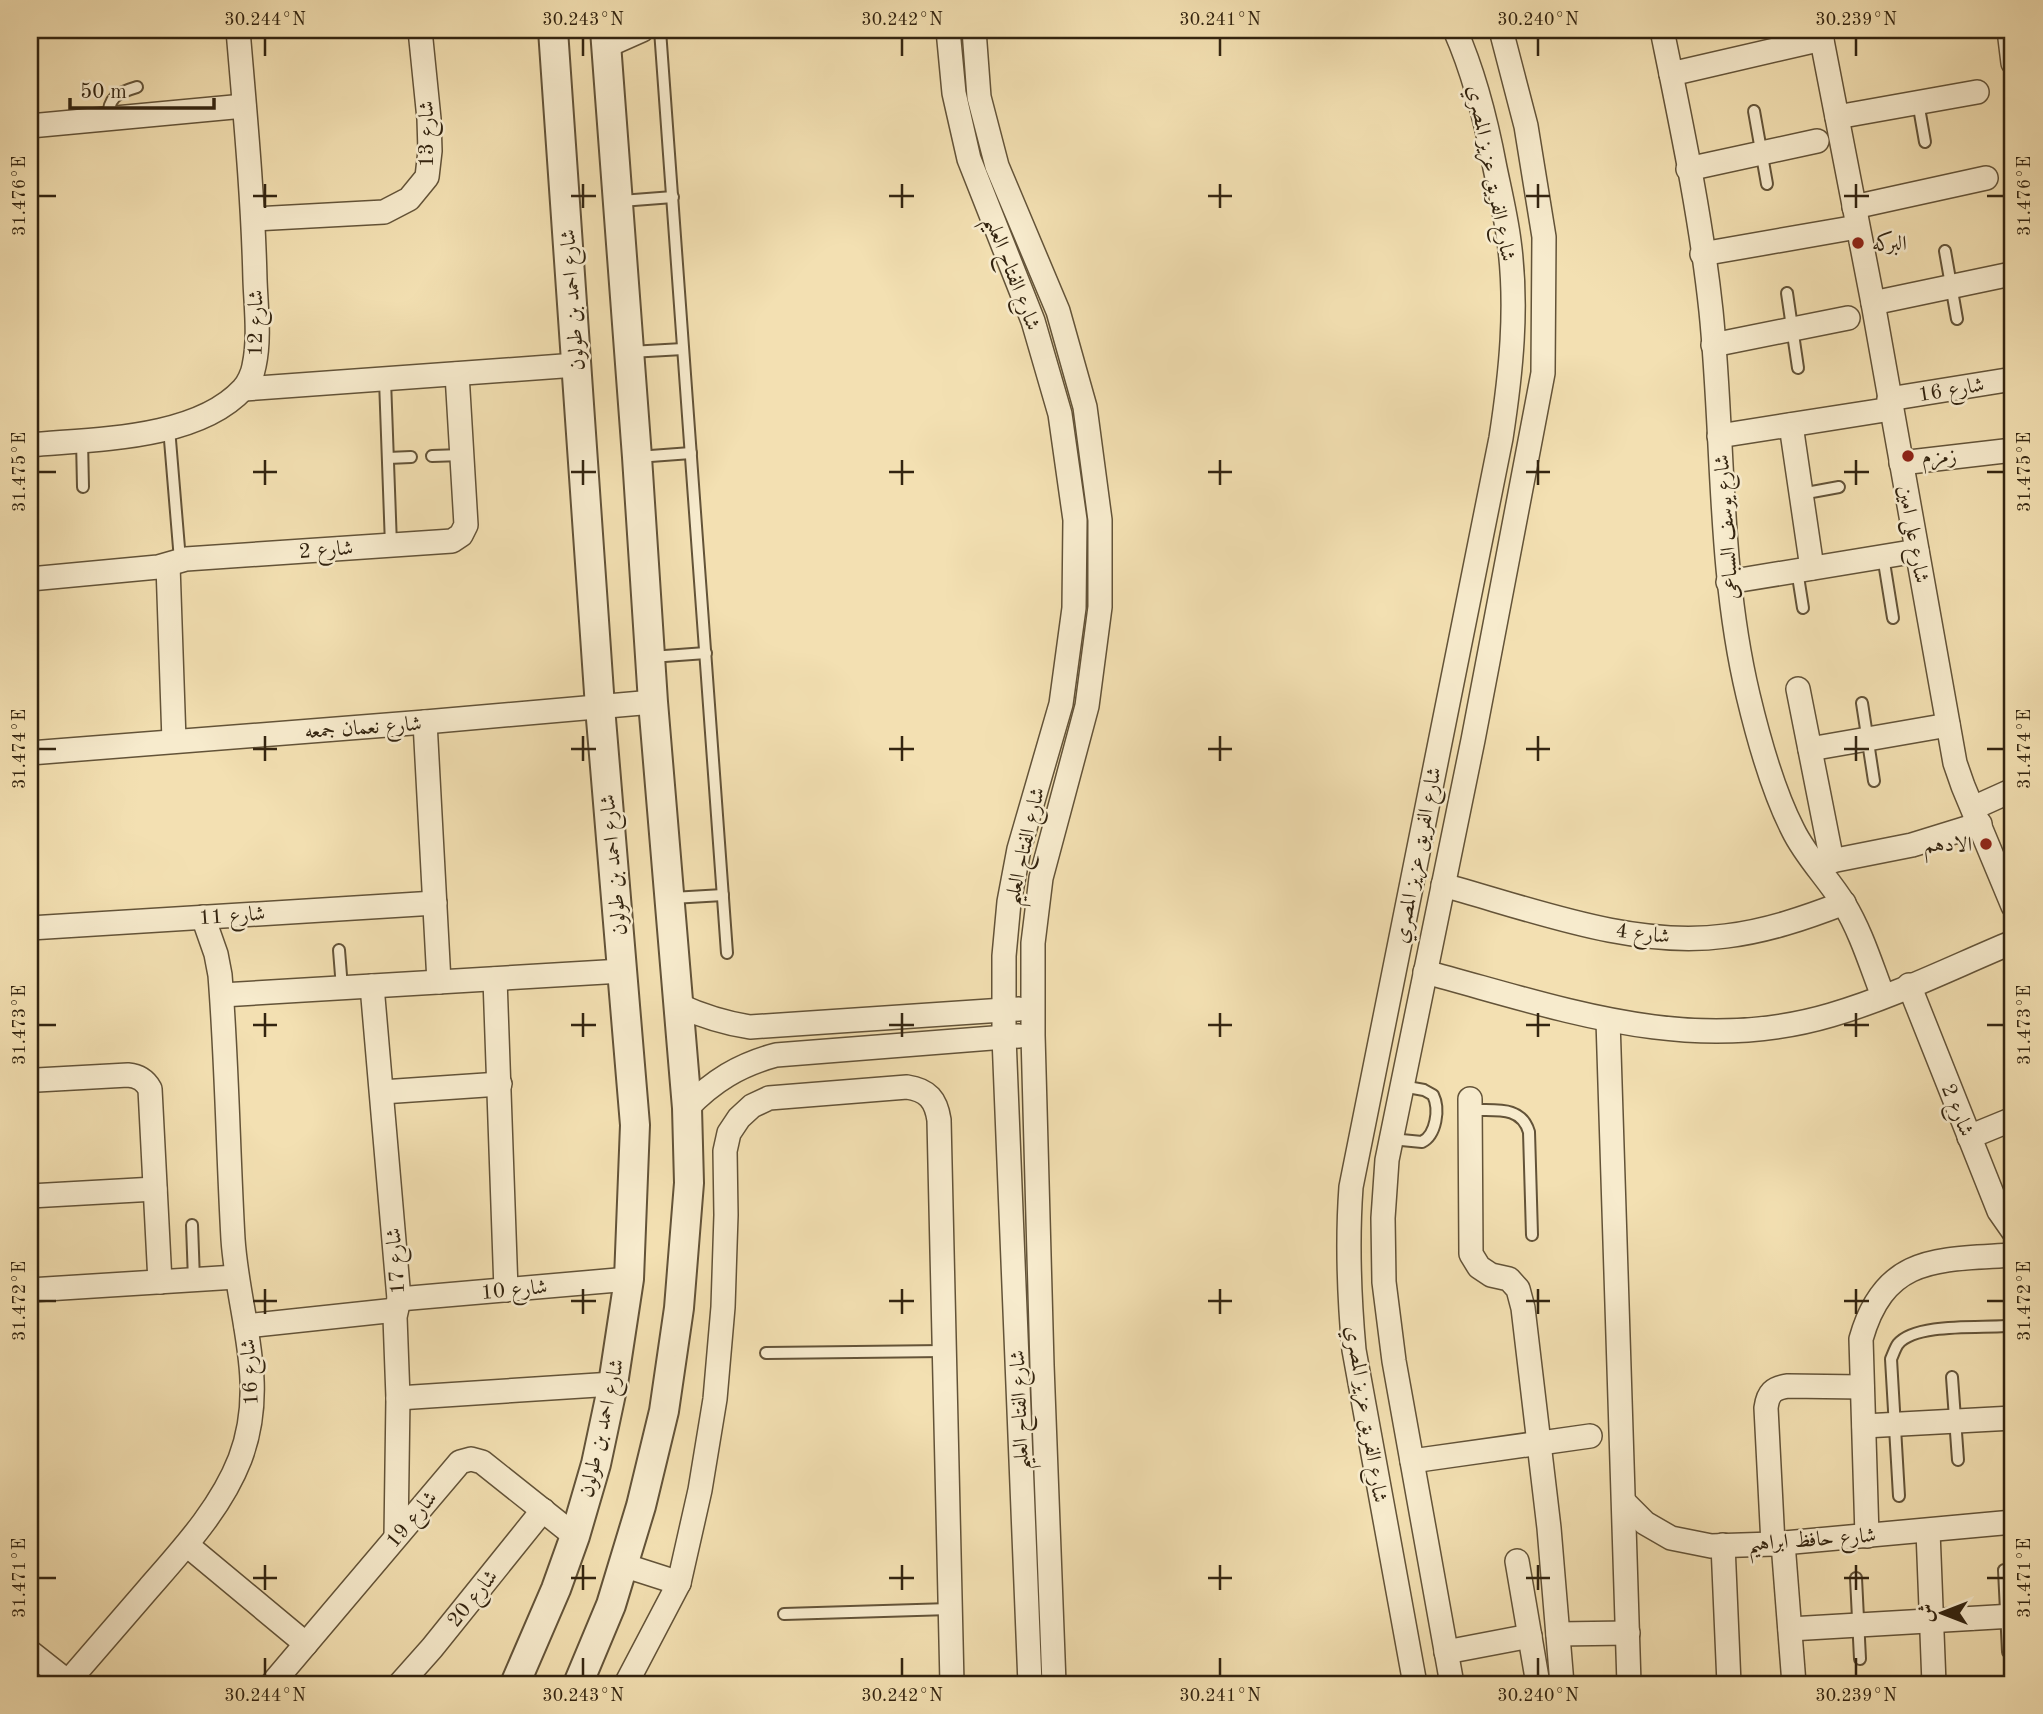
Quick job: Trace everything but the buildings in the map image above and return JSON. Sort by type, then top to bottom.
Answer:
[{"type":"street","name":"شارع 12","points":[[238,30],[254,219],[257,342],[254,368],[244,389]]},
{"type":"street","name":"شارع 13","points":[[254,219],[384,212],[409,199],[427,177],[430,151],[420,30]]},
{"type":"street","name":"شارع احمد بن طولون","points":[[515,1684],[556,1589],[596,1464],[613,1384],[629,1279],[635,1125],[600,707],[553,30]]},
{"type":"street","points":[[578,1684],[611,1605],[641,1506],[664,1411],[679,1308],[689,1183],[687,1108],[653,702],[638,457],[605,38],[642,30]]},
{"type":"street","name":"شارع الفتاح العليم","points":[[948,30],[954,93],[969,159],[1033,321],[1060,414],[1075,520],[1074,608],[1061,704],[1019,849],[1009,902],[1004,956],[1003,1010],[1030,1684]]},
{"type":"street","name":"شارع الفتاح العليم","points":[[974,30],[979,97],[997,166],[1058,311],[1085,407],[1100,520],[1100,607],[1087,706],[1041,878],[1033,943],[1032,1008],[1042,1365],[1054,1684]]},
{"type":"street","name":"شارع الفريق عزيز المصري","points":[[1415,1684],[1354,1350],[1348,1235],[1351,1188],[1468,604],[1511,372],[1513,307],[1509,242],[1485,117],[1471,64],[1455,30]]},
{"type":"street","name":"شارع الفريق عزيز المصري","points":[[1452,1684],[1394,1361],[1384,1282],[1383,1218],[1387,1160],[1540,393],[1545,336],[1544,237],[1526,126],[1501,30]]},
{"type":"street","name":"شارع يوسف السباعى","points":[[1662,30],[1702,254],[1713,345],[1728,582],[1748,696],[1763,750],[1791,828],[1804,851],[1824,863],[1858,930],[1883,996]]},
{"type":"street","points":[[2009,30],[2013,63]]},
{"type":"street","points":[[1671,74],[1821,34]]},
{"type":"street","name":"شارع على امين","points":[[1821,34],[1955,763],[2013,906]]},
{"type":"street","points":[[1837,117],[1977,92]]},
{"type":"street","points":[[30,126],[244,106]]},
{"type":"street","points":[[1688,169],[1817,141]]},
{"type":"street","points":[[1702,254],[1856,217],[1986,178]]},
{"type":"street","points":[[1872,303],[2011,274]]},
{"type":"street","points":[[1713,345],[1848,318]]},
{"type":"street","points":[[30,445],[140,435],[169,428],[209,412],[244,389],[576,365]]},
{"type":"street","name":"شارع 2","points":[[30,579],[174,563],[452,541],[461,535],[466,525],[457,374]]},
{"type":"street","name":"شارع 16","points":[[1719,436],[1791,425],[2013,379]]},
{"type":"street","points":[[1791,425],[1801,495],[1805,569]]},
{"type":"street","points":[[1901,463],[2013,450]]},
{"type":"street","points":[[1075,520],[1100,520]]},
{"type":"street","points":[[1728,582],[1917,551]]},
{"type":"street","points":[[174,563],[174,741]]},
{"type":"street","points":[[1468,604],[1482,611],[1499,609]]},
{"type":"street","points":[[1456,662],[1473,659],[1487,667]]},
{"type":"street","points":[[1798,689],[1810,749],[1824,863],[1912,845],[1976,816],[2013,790]]},
{"type":"street","name":"شارع نعمان جمعه","points":[[30,753],[653,702]]},
{"type":"street","points":[[425,722],[439,982]]},
{"type":"street","points":[[1810,749],[1948,726]]},
{"type":"street","name":"شارع 4","points":[[1443,885],[1600,928],[1662,938],[1724,937],[1785,925],[1844,903]]},
{"type":"street","name":"شارع 11","points":[[30,928],[435,903]]},
{"type":"street","name":"شارع 16","points":[[67,1683],[187,1545],[229,1483],[248,1433],[253,1380],[236,1277],[222,995],[216,954],[203,917]]},
{"type":"street","points":[[1425,972],[1608,1020],[1667,1030],[1722,1033],[1777,1027],[1831,1015],[2013,942]]},
{"type":"street","points":[[222,995],[622,971]]},
{"type":"street","points":[[495,979],[506,1290]]},
{"type":"street","name":"شارع 2","points":[[1909,985],[1999,1211],[2013,1231]]},
{"type":"street","name":"شارع 17","points":[[372,986],[398,1305],[395,1322],[398,1398],[396,1537]]},
{"type":"street","points":[[678,1005],[701,1016],[750,1027],[1032,1008]]},
{"type":"street","points":[[926,1015],[943,1030],[940,1042]]},
{"type":"street","points":[[1608,1020],[1629,1684]]},
{"type":"street","points":[[750,1027],[746,1044],[752,1062]]},
{"type":"street","points":[[687,1108],[705,1089],[727,1073],[776,1055],[1033,1035]]},
{"type":"street","points":[[30,1079],[128,1075],[142,1079],[150,1089],[160,1282]]},
{"type":"street","points":[[382,1092],[500,1084]]},
{"type":"street","points":[[626,1684],[679,1583],[700,1490],[715,1399],[723,1307],[725,1151],[729,1133],[739,1118],[752,1106],[769,1098],[907,1087],[920,1089],[931,1096],[937,1107],[939,1120],[952,1684]]},
{"type":"street","points":[[1470,1105],[1471,1254],[1479,1267],[1491,1275],[1508,1279],[1518,1289],[1523,1308],[1562,1684]]},
{"type":"street","points":[[1969,1138],[2013,1119]]},
{"type":"street","points":[[30,1196],[155,1189]]},
{"type":"street","points":[[1867,1536],[1861,1339],[1868,1314],[1882,1292],[1902,1274],[1925,1263],[2013,1255]]},
{"type":"street","points":[[30,1290],[236,1277]]},
{"type":"street","name":"شارع 10","points":[[246,1326],[506,1290],[629,1279]]},
{"type":"street","points":[[398,1398],[613,1384]]},
{"type":"street","points":[[1794,1684],[1790,1629],[1778,1543],[1766,1408],[1768,1396],[1776,1388],[1788,1386],[1862,1387]]},
{"type":"street","points":[[1864,1426],[2013,1418]]},
{"type":"street","points":[[1412,1461],[1590,1436]]},
{"type":"street","name":"شارع 19","points":[[272,1684],[456,1466],[465,1460],[482,1462],[575,1536]]},
{"type":"street","name":"شارع حافظ ابراهيم","points":[[1624,1502],[1645,1523],[1671,1538],[1711,1546],[1867,1536],[2013,1522]]},
{"type":"street","name":"شارع 20","points":[[400,1684],[543,1510]]},
{"type":"street","points":[[1928,1531],[1934,1684]]},
{"type":"street","points":[[187,1545],[306,1644]]},
{"type":"street","points":[[1723,1545],[1729,1684]]},
{"type":"street","points":[[1517,1561],[1538,1684]]},
{"type":"street","points":[[623,1565],[679,1583]]},
{"type":"street","points":[[1790,1629],[2010,1616]]},
{"type":"street","points":[[1558,1634],[1628,1633]]},
{"type":"street","points":[[1446,1652],[1530,1636]]},
{"type":"street","points":[[30,1652],[67,1683]]},
{"type":"lane","points":[[660,30],[727,953]]},
{"type":"lane","points":[[108,119],[108,107],[114,98],[124,91],[137,88]]},
{"type":"lane","points":[[1918,102],[1925,142]]},
{"type":"lane","points":[[1754,111],[1767,184]]},
{"type":"lane","points":[[618,201],[673,197]]},
{"type":"lane","points":[[1945,251],[1957,319]]},
{"type":"lane","points":[[1787,293],[1798,368]]},
{"type":"lane","points":[[629,352],[683,349]]},
{"type":"lane","points":[[385,380],[391,545]]},
{"type":"lane","points":[[169,428],[174,563]]},
{"type":"lane","points":[[82,440],[83,487]]},
{"type":"lane","points":[[638,457],[691,453]]},
{"type":"lane","points":[[432,456],[461,455]]},
{"type":"lane","points":[[388,458],[411,457]]},
{"type":"lane","points":[[1801,495],[1839,487]]},
{"type":"lane","points":[[1883,556],[1893,618]]},
{"type":"lane","points":[[1802,608],[1805,569]]},
{"type":"lane","points":[[650,657],[706,653]]},
{"type":"lane","points":[[1862,703],[1874,781]]},
{"type":"lane","points":[[669,898],[723,895]]},
{"type":"lane","points":[[339,950],[342,988]]},
{"type":"lane","points":[[1391,1139],[1422,1142],[1431,1135],[1436,1107],[1433,1095],[1424,1090],[1402,1086]]},
{"type":"lane","points":[[1470,1105],[1517,1113],[1526,1121],[1529,1132],[1532,1235]]},
{"type":"lane","points":[[192,1225],[194,1280]]},
{"type":"lane","points":[[1899,1496],[1891,1359],[1898,1344],[1910,1335],[1925,1330],[2005,1326]]},
{"type":"lane","points":[[766,1353],[944,1351]]},
{"type":"lane","points":[[1952,1377],[1958,1460]]},
{"type":"lane","points":[[2004,1570],[2010,1616],[2008,1652]]},
{"type":"lane","points":[[1856,1578],[1860,1659]]},
{"type":"lane","points":[[784,1614],[950,1609]]},
{"type":"place","name":"البركه","points":[[1858,243]]},
{"type":"place","name":"زمزم","points":[[1908,456]]},
{"type":"place","name":"الادهم","points":[[1986,844]]}]
